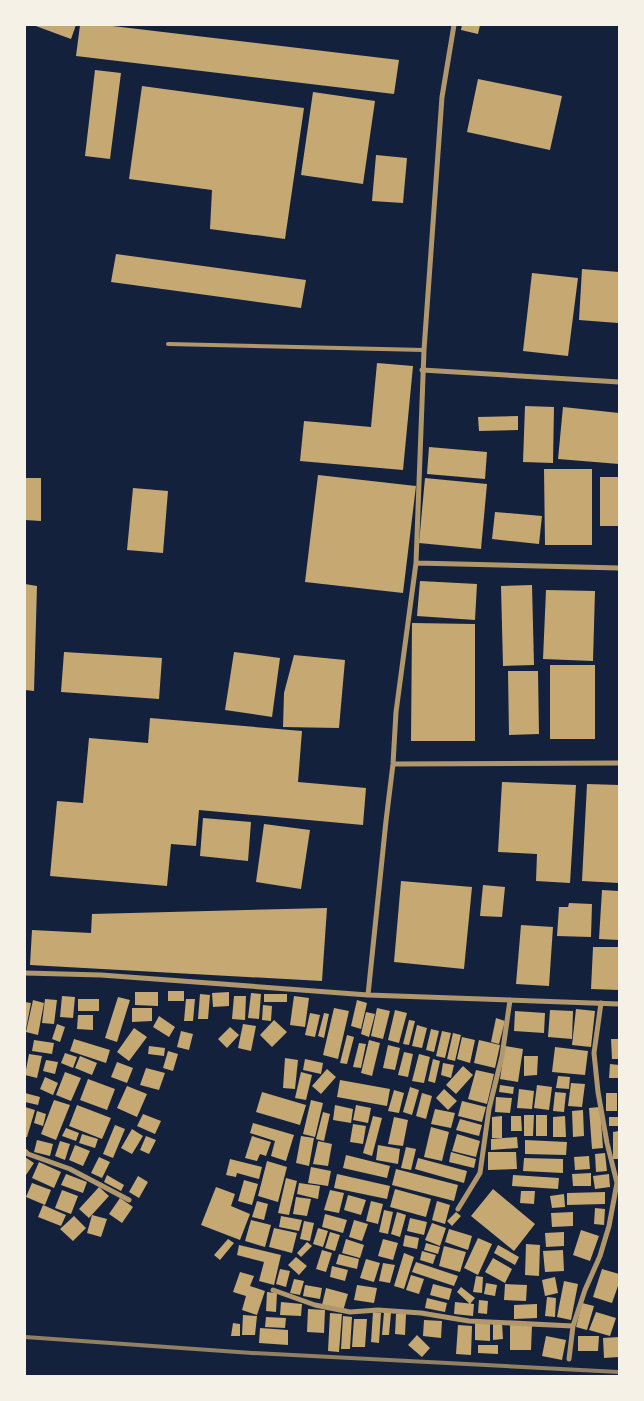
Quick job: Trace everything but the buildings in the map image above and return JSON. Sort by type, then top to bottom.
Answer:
[{"type":"street","points":[[368,995],[393,764],[396,712],[416,563],[422,370],[442,97],[454,25]]},
{"type":"street","points":[[422,370],[619,382]]},
{"type":"street","points":[[416,563],[619,568]]},
{"type":"street","points":[[393,764],[619,763]]},
{"type":"street","points":[[25,973],[101,975],[368,995],[619,1004]]},
{"type":"street","points":[[458,1209],[480,1173],[489,1109],[502,1056],[510,1000]]},
{"type":"street","points":[[570,1359],[573,1326],[585,1290],[600,1256],[609,1226],[616,1183],[598,1092],[594,1053],[601,1003]]},
{"type":"street","points":[[25,1151],[28,1154],[70,1169],[129,1200]]},
{"type":"street","points":[[273,1290],[315,1305],[350,1312],[378,1310],[421,1313],[469,1321],[573,1326]]},
{"type":"lane","points":[[168,344],[424,350]]},
{"type":"railway","points":[[25,1337],[252,1353],[619,1372]]}]
